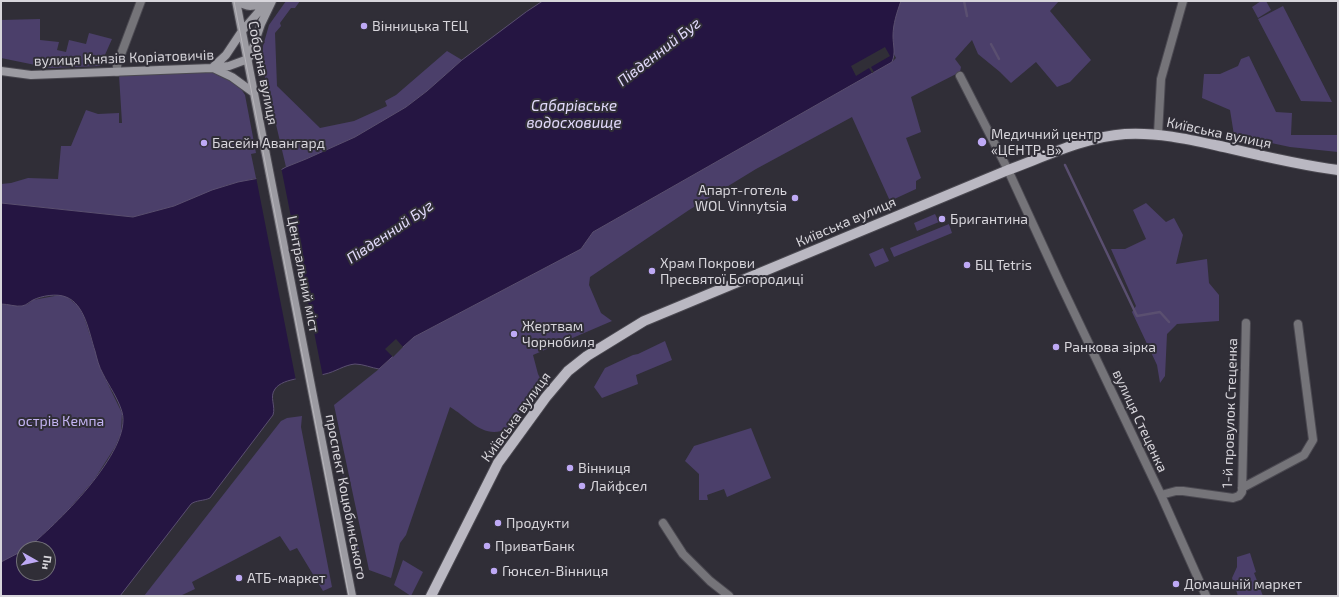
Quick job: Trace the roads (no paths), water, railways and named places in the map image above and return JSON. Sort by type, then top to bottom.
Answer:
[{"type":"main road","name":"Київська вулиця","points":[[431,596],[498,463],[546,397],[568,372],[587,356],[644,321],[1008,170],[1065,148],[1095,140],[1124,134],[1158,134],[1184,138],[1308,166],[1338,170]]},
{"type":"street","points":[[117,72],[117,65],[141,1]]},
{"type":"street","points":[[237,1],[252,7],[267,1]]},
{"type":"street","name":"Соборна вулиця","points":[[237,1],[265,151]]},
{"type":"street","points":[[254,93],[232,77],[212,68],[226,55],[242,31],[267,1]]},
{"type":"street","points":[[248,59],[261,24],[272,1]]},
{"type":"street","points":[[1158,134],[1162,79],[1183,1]]},
{"type":"street","name":"вулиця Князів Коріатовичів","points":[[1,71],[31,75],[212,68],[229,66],[248,59]]},
{"type":"street","name":"вулиця Стеценка","points":[[960,76],[1008,170],[1161,495],[1206,596]]},
{"type":"street","name":"Центральний міст","points":[[265,151],[315,403]]},
{"type":"street","name":"1-й провулок Стеценка","points":[[1161,495],[1176,490],[1233,498],[1239,496],[1242,492],[1246,323]]},
{"type":"street","points":[[1242,488],[1304,455],[1313,440],[1298,324]]},
{"type":"street","name":"проспект Коцюбинського","points":[[315,403],[352,596]]},
{"type":"street","points":[[663,523],[683,554],[710,582],[729,596]]},
{"type":"water","name":"Сабарівське водосховище","points":[[543,1],[901,1],[894,27],[894,52],[892,62],[593,232],[581,249],[414,337],[379,369],[355,364],[329,373],[298,378],[279,385],[273,392],[273,415],[210,498],[191,504],[120,596],[1,596],[1,562],[16,554],[16,581],[56,581],[56,541],[35,541],[72,506],[104,467],[116,447],[122,428],[122,412],[116,397],[100,369],[88,328],[78,306],[66,297],[58,295],[40,297],[22,306],[1,304],[1,203],[133,217],[174,206],[212,190],[238,182],[270,176],[286,167],[355,137],[406,107],[427,91],[462,60]]},
{"type":"waterway","points":[[964,1],[967,16]]},
{"type":"waterway","points":[[991,44],[999,59]]},
{"type":"waterway","points":[[1065,165],[1137,316],[1160,312],[1169,322]]},
{"type":"tram line","points":[[234,1],[349,596]]},
{"type":"place","name":"Вінницька ТЕЦ","points":[[364,26]]},
{"type":"place","name":"Медичний центр «ЦЕНТР•В»","points":[[982,142]]},
{"type":"place","name":"Басейн Авангард","points":[[204,143]]},
{"type":"place","name":"Апарт-готель WOL Vinnytsia","points":[[795,198]]},
{"type":"place","name":"Бригантина","points":[[942,219]]},
{"type":"place","name":"БЦ Tetris","points":[[967,265]]},
{"type":"place","name":"Храм Покрови Пресвятої Богородиці","points":[[652,271]]},
{"type":"place","name":"Жертвам Чорнобиля","points":[[514,334]]},
{"type":"place","name":"Ранкова зірка","points":[[1056,347]]},
{"type":"place","name":"Вінниця","points":[[570,468]]},
{"type":"place","name":"Лайфсел","points":[[582,486]]},
{"type":"place","name":"Продукти","points":[[498,523]]},
{"type":"place","name":"ПриватБанк","points":[[487,546]]},
{"type":"place","name":"Гюнсел-Вінниця","points":[[494,571]]},
{"type":"place","name":"АТБ-маркет","points":[[239,578]]},
{"type":"place","name":"Домашній маркет","points":[[1176,584]]},
{"type":"water label","name":"Південний Буг","points":[[659,52]]},
{"type":"water label","name":"Південний Буг","points":[[390,232]]},
{"type":"park label","name":"острів Кемпа","points":[[61,421]]}]
